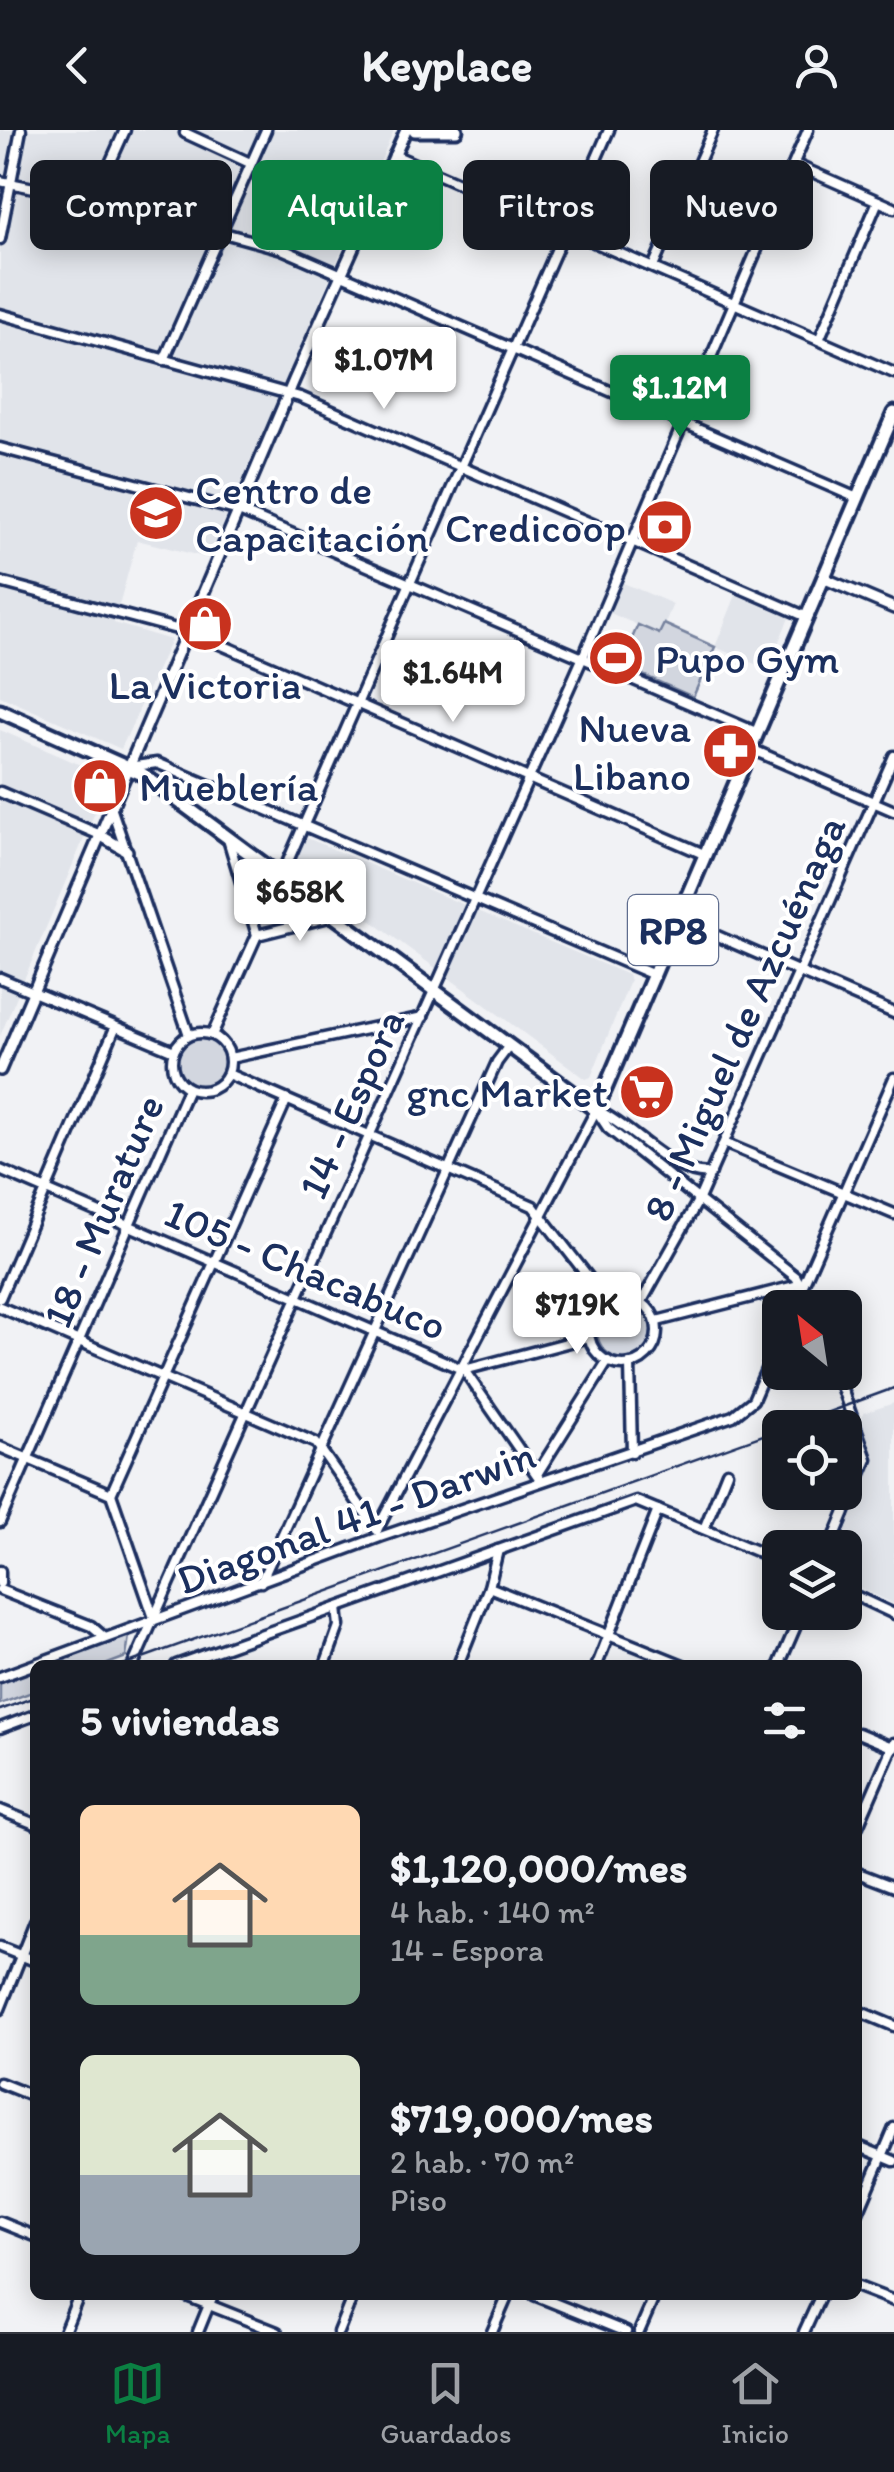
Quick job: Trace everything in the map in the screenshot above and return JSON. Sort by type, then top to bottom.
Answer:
[{"type":"main road","points":[[415,130],[456,130]]},
{"type":"main road","name":"RP8","points":[[596,1110],[894,413]]},
{"type":"main road","points":[[0,711],[128,767],[596,1110]]},
{"type":"street","points":[[0,239],[14,185],[21,130]]},
{"type":"street","points":[[112,160],[125,130]]},
{"type":"street","points":[[232,204],[266,130]]},
{"type":"street","points":[[0,1070],[98,834],[406,130]]},
{"type":"street","points":[[596,160],[609,130]]},
{"type":"street","points":[[653,267],[713,130]]},
{"type":"street","name":"14 - Espora","points":[[796,160],[808,130]]},
{"type":"street","points":[[186,132],[250,163]]},
{"type":"street","points":[[394,155],[463,185]]},
{"type":"street","points":[[813,172],[894,208]]},
{"type":"street","points":[[0,182],[30,188]]},
{"type":"street","points":[[818,340],[878,201]]},
{"type":"street","points":[[232,235],[282,248],[858,498]]},
{"type":"street","points":[[164,360],[212,250]]},
{"type":"street","points":[[281,878],[558,250]]},
{"type":"street","points":[[613,250],[894,373]]},
{"type":"street","name":"14 - Espora","points":[[134,1660],[583,657],[757,250]]},
{"type":"street","points":[[0,314],[289,394],[465,466],[807,617]]},
{"type":"street","points":[[0,448],[239,511],[758,733]]},
{"type":"street","points":[[824,578],[894,608]]},
{"type":"street","points":[[0,582],[187,631],[706,856]]},
{"type":"street","points":[[751,749],[894,812]]},
{"type":"street","name":"8 - Miguel de Azcuénaga","points":[[642,1302],[700,1199],[894,756]]},
{"type":"street","points":[[128,767],[158,763],[654,975]]},
{"type":"street","points":[[0,792],[98,834],[127,851]]},
{"type":"street","points":[[111,806],[190,1035]]},
{"type":"street","points":[[212,1034],[258,935],[227,836]]},
{"type":"street","points":[[258,935],[333,916]]},
{"type":"street","points":[[678,919],[894,1012]]},
{"type":"street","points":[[0,978],[174,1051]]},
{"type":"street","points":[[230,1058],[423,1017]]},
{"type":"street","points":[[0,1298],[116,1028]]},
{"type":"street","points":[[212,1034],[224,1044],[230,1058],[228,1074],[206,1091],[188,1088],[176,1077],[174,1051],[190,1035],[212,1034]]},
{"type":"street","points":[[260,1582],[496,1062],[508,1046]]},
{"type":"street","points":[[228,1074],[448,1169],[543,1215],[607,1300]]},
{"type":"street","points":[[800,1290],[894,1078]]},
{"type":"street","name":"18 - Murature","points":[[0,1522],[188,1088]]},
{"type":"street","points":[[152,1619],[111,1494],[286,1101]]},
{"type":"street","points":[[596,1110],[615,1118],[686,1172],[711,1173]]},
{"type":"street","points":[[596,1110],[608,1128],[700,1199],[803,1284],[805,1290]]},
{"type":"street","points":[[0,1307],[320,1446],[379,1534],[596,1110]]},
{"type":"street","points":[[724,1143],[894,1214]]},
{"type":"street","name":"105 - Chacabuco","points":[[0,1170],[464,1370],[539,1478]]},
{"type":"street","points":[[657,1321],[803,1284]]},
{"type":"street","points":[[623,1296],[642,1302],[657,1321],[653,1349],[630,1364],[608,1362],[593,1348],[589,1336],[591,1319],[607,1300],[623,1296]]},
{"type":"street","points":[[464,1370],[589,1336]]},
{"type":"street","points":[[539,1478],[608,1362]]},
{"type":"street","points":[[630,1364],[632,1452]]},
{"type":"street","name":"Diagonal 41 - Darwin","points":[[46,1660],[379,1534],[733,1416],[753,1400],[762,1379]]},
{"type":"street","points":[[837,1530],[867,1458],[843,1390]]},
{"type":"street","points":[[0,1447],[111,1494]]},
{"type":"street","points":[[704,1529],[727,1472]]},
{"type":"street","points":[[190,1660],[640,1501],[762,1554]]},
{"type":"street","points":[[599,1660],[658,1510]]},
{"type":"street","points":[[460,1660],[489,1588],[498,1550]]},
{"type":"street","points":[[0,1571],[0,1586],[90,1626],[105,1638]]},
{"type":"street","points":[[489,1588],[670,1660]]},
{"type":"street","points":[[862,1599],[894,1614]]},
{"type":"street","points":[[327,1660],[339,1626],[337,1608]]},
{"type":"street","points":[[781,1660],[794,1630]]},
{"type":"street","name":"Diagonal 41 - Darwin","points":[[0,1677],[30,1666]]},
{"type":"street","points":[[0,1728],[30,1717]]},
{"type":"street","points":[[862,1734],[894,1746],[862,1817]]},
{"type":"street","points":[[0,1810],[30,1822]]},
{"type":"street","points":[[862,1875],[894,1887]]},
{"type":"street","points":[[0,2009],[30,1933]]},
{"type":"street","points":[[0,1948],[30,1959]]},
{"type":"street","points":[[862,2013],[894,2026]]},
{"type":"street","points":[[0,2083],[30,2095]]},
{"type":"street","points":[[862,2204],[894,2128]]},
{"type":"street","points":[[862,2148],[894,2160]]},
{"type":"street","points":[[0,2222],[30,2234]]},
{"type":"street","points":[[862,2289],[894,2301]]},
{"type":"street","points":[[64,2332],[77,2300]]},
{"type":"street","points":[[198,2332],[211,2300],[277,2332]]},
{"type":"street","points":[[338,2332],[351,2300]]},
{"type":"street","points":[[492,2332],[506,2300]]},
{"type":"street","points":[[546,2300],[626,2332]]},
{"type":"street","points":[[639,2332],[653,2300]]},
{"type":"street","points":[[804,2332],[819,2300]]},
{"type":"shaded area","points":[[0,130],[394,130],[381,160],[252,160],[252,250],[342,250],[208,558],[137,540],[114,623],[171,640],[121,749],[0,696]]},
{"type":"shaded area","points":[[621,582],[673,604],[660,635],[608,612]]},
{"type":"shaded area","points":[[736,595],[789,618],[767,669],[715,647]]},
{"type":"shaded area","points":[[664,624],[715,647],[693,697],[620,665],[638,625],[659,634]]},
{"type":"shaded area","points":[[0,730],[99,773],[107,784],[0,1036]]},
{"type":"shaded area","points":[[307,838],[628,975],[630,981],[591,1077],[586,1079],[297,866],[295,859]]},
{"type":"shaded area","points":[[239,866],[312,917],[259,929]]},
{"type":"shaded area","points":[[201,1038],[218,1045],[225,1062],[218,1079],[201,1086],[184,1079],[177,1062],[184,1045]]},
{"type":"shaded area","points":[[625,1303],[645,1311],[653,1331],[645,1351],[625,1359],[605,1351],[597,1331],[605,1311]]},
{"type":"shaded area","points":[[894,1403],[894,1604],[862,1589],[862,1530],[845,1530],[853,1510],[862,1510],[862,1486],[874,1456],[862,1425],[864,1413]]},
{"type":"shaded area","points":[[129,1636],[126,1657],[118,1660],[62,1660]]},
{"type":"shaded area","points":[[30,1672],[30,1693],[0,1704],[0,1682]]},
{"type":"railway","points":[[834,1410],[894,1388]]},
{"type":"railway","points":[[137,1660],[762,1435]]},
{"type":"railway","points":[[0,1710],[30,1699]]},
{"type":"place","name":"Centro de Capacitación","points":[[156,513]]},
{"type":"place","name":"Credicoop","points":[[665,527]]},
{"type":"place","name":"La Victoria","points":[[205,624]]},
{"type":"place","name":"Pupo Gym","points":[[616,658]]},
{"type":"place","name":"Nueva Libano","points":[[730,751]]},
{"type":"place","name":"Mueblería","points":[[100,786]]},
{"type":"place","name":"gnc Market","points":[[647,1092]]}]
